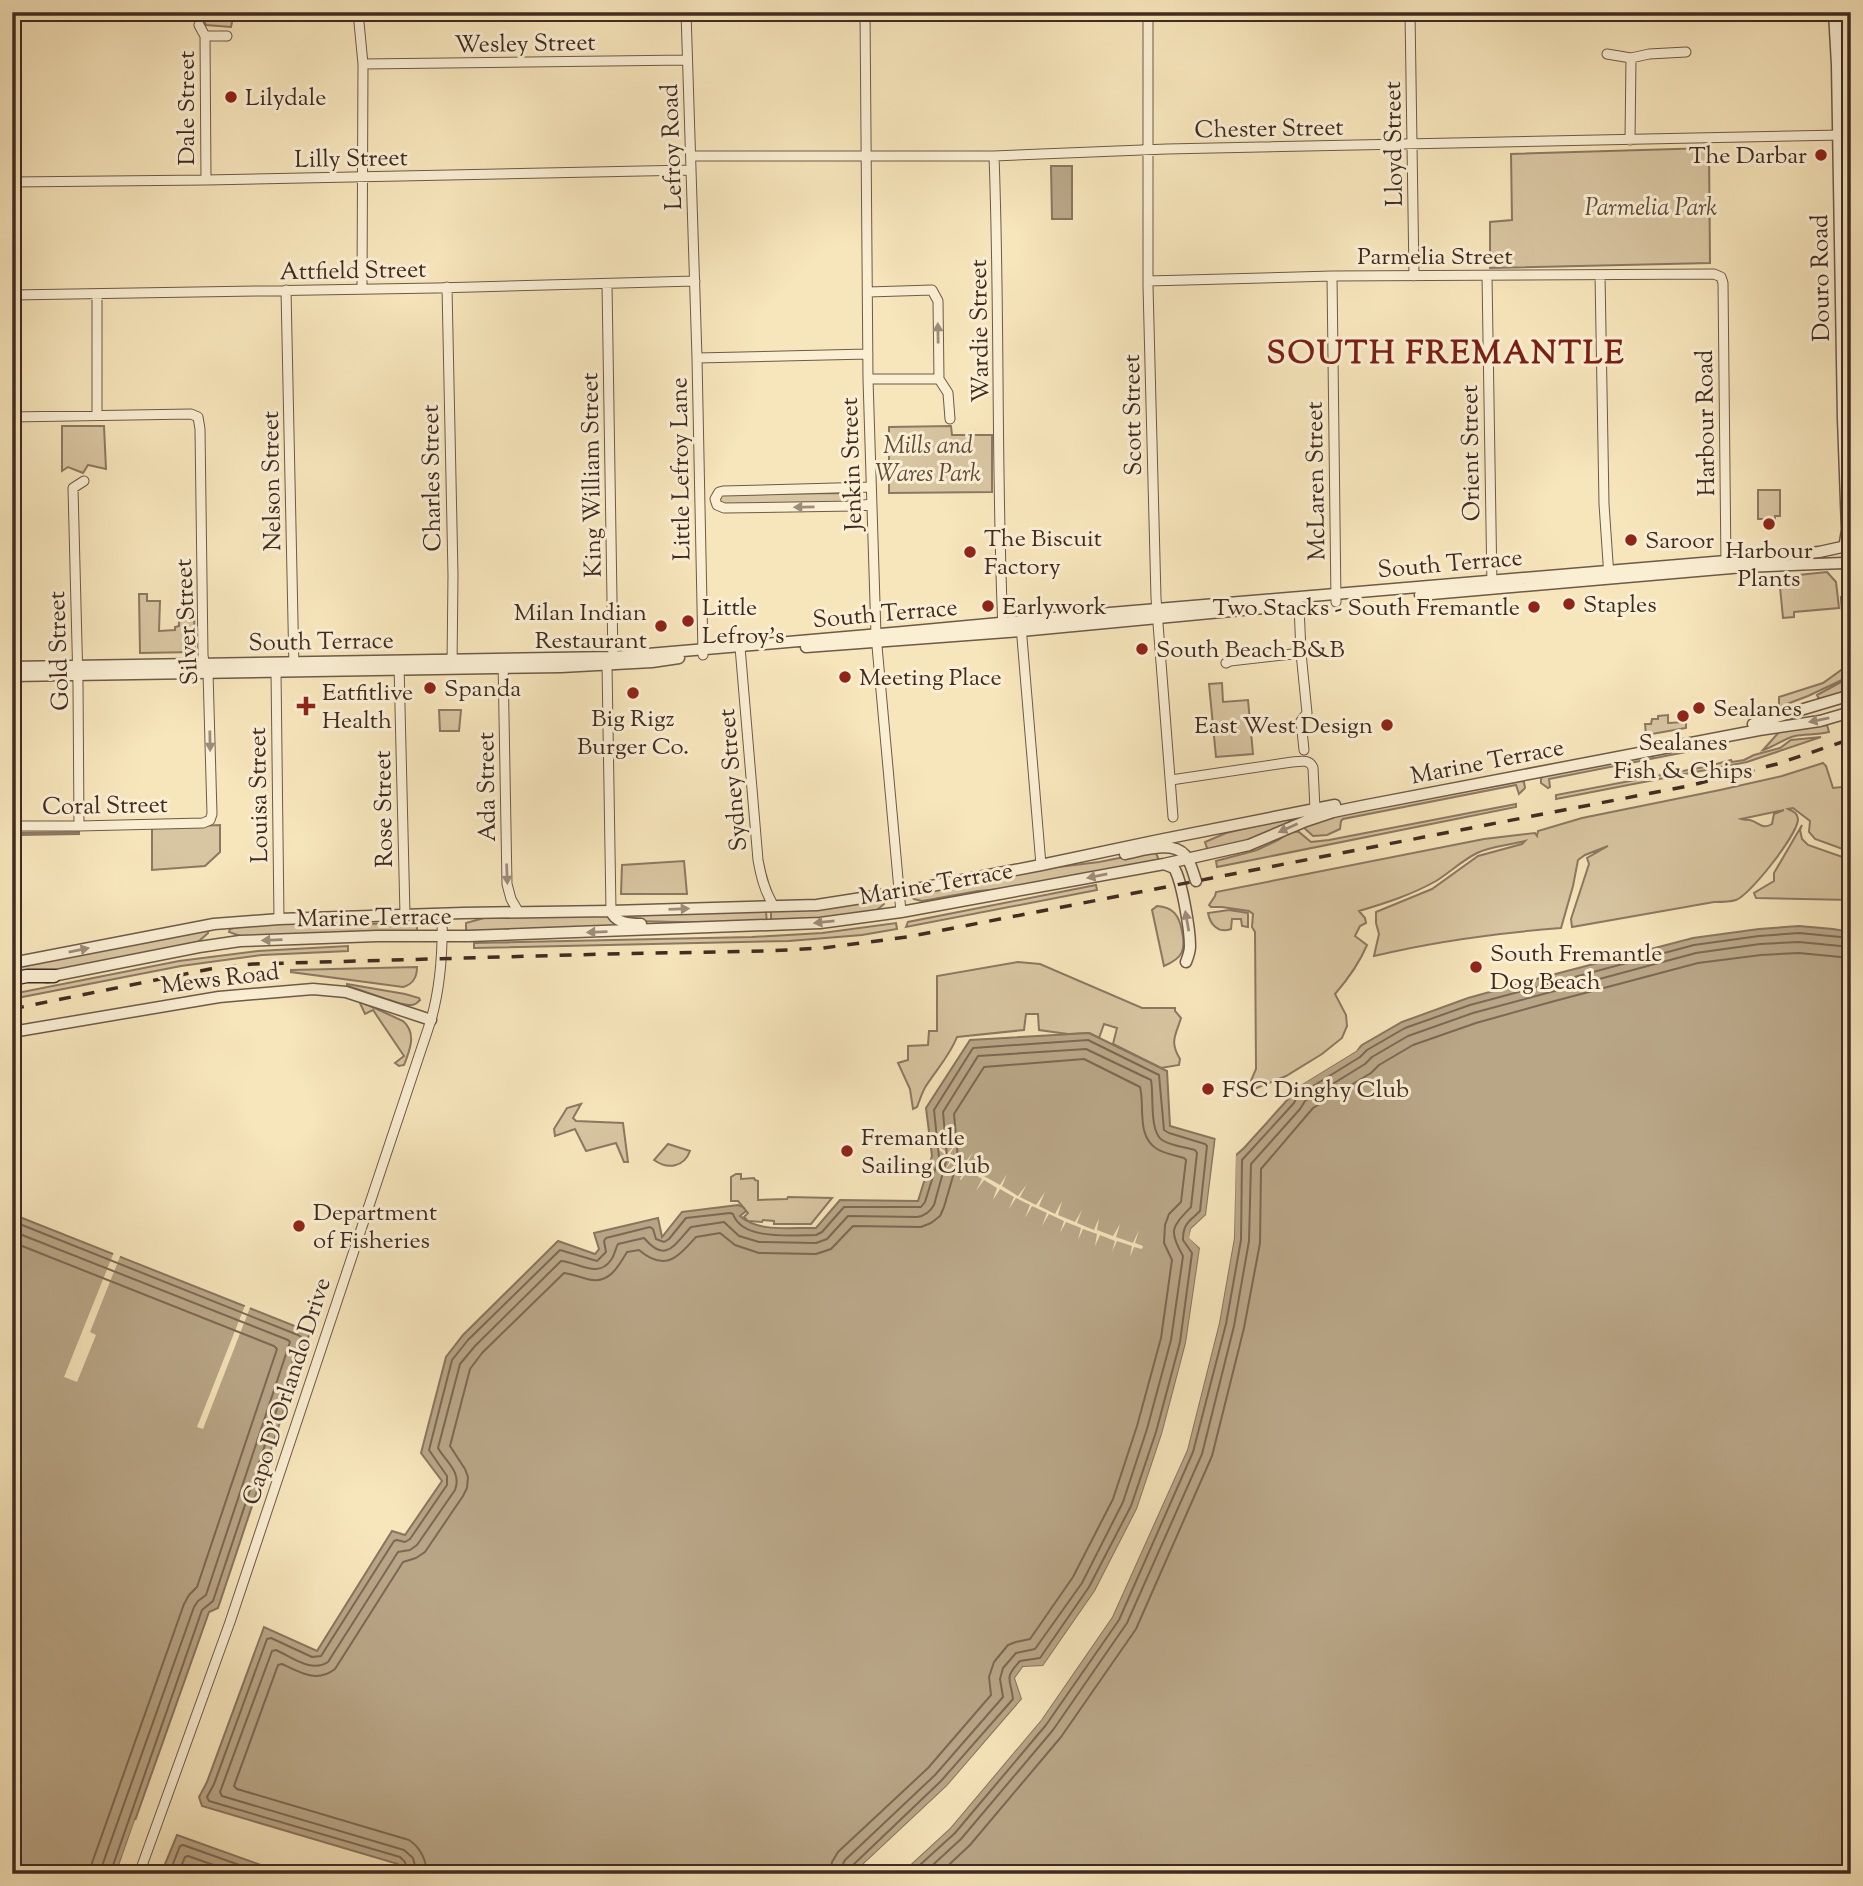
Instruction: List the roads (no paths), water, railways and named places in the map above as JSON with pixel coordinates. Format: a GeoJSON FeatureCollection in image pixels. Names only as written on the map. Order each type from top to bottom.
{"type":"FeatureCollection","features":[{"type":"Feature","properties":{"kind":"main road"},"geometry":{"type":"LineString","coordinates":[[12,979],[54,976]]}},
{"type":"Feature","properties":{"kind":"street"},"geometry":{"type":"LineString","coordinates":[[358,12],[363,64],[362,289]]}},
{"type":"Feature","properties":{"kind":"street","name":"Lefroy Road"},"geometry":{"type":"LineString","coordinates":[[686,12],[695,281]]}},
{"type":"Feature","properties":{"kind":"street","name":"Jenkin Street"},"geometry":{"type":"LineString","coordinates":[[865,12],[868,379],[877,639],[901,912]]}},
{"type":"Feature","properties":{"kind":"street","name":"Scott Street"},"geometry":{"type":"LineString","coordinates":[[1148,12],[1148,281],[1157,614],[1173,817]]}},
{"type":"Feature","properties":{"kind":"street","name":"Lloyd Street"},"geometry":{"type":"LineString","coordinates":[[1410,12],[1414,276]]}},
{"type":"Feature","properties":{"kind":"street","name":"Douro Road"},"geometry":{"type":"LineString","coordinates":[[1834,12],[1845,65]]}},
{"type":"Feature","properties":{"kind":"street","name":"Douro Road"},"geometry":{"type":"LineString","coordinates":[[1843,12],[1847,530],[1846,543],[1840,556],[1848,570]]}},
{"type":"Feature","properties":{"kind":"street","name":"Dale Street"},"geometry":{"type":"LineString","coordinates":[[200,24],[205,36],[206,180]]}},
{"type":"Feature","properties":{"kind":"street","name":"Dale Street"},"geometry":{"type":"LineString","coordinates":[[205,36],[227,36]]}},
{"type":"Feature","properties":{"kind":"street"},"geometry":{"type":"LineString","coordinates":[[1607,54],[1631,58],[1686,52]]}},
{"type":"Feature","properties":{"kind":"street"},"geometry":{"type":"LineString","coordinates":[[1630,140],[1631,58]]}},
{"type":"Feature","properties":{"kind":"street","name":"Wesley Street"},"geometry":{"type":"LineString","coordinates":[[363,64],[687,60]]}},
{"type":"Feature","properties":{"kind":"street","name":"Chester Street"},"geometry":{"type":"LineString","coordinates":[[691,156],[994,156],[1149,149],[1843,136]]}},
{"type":"Feature","properties":{"kind":"street","name":"Wardie Street"},"geometry":{"type":"LineString","coordinates":[[994,156],[1003,627]]}},
{"type":"Feature","properties":{"kind":"street","name":"Lilly Street"},"geometry":{"type":"LineString","coordinates":[[12,182],[691,170]]}},
{"type":"Feature","properties":{"kind":"street","name":"Parmelia Street"},"geometry":{"type":"LineString","coordinates":[[1148,281],[1332,276],[1714,274],[1721,277]]}},
{"type":"Feature","properties":{"kind":"street"},"geometry":{"type":"LineString","coordinates":[[1600,275],[1604,504],[1609,575]]}},
{"type":"Feature","properties":{"kind":"street","name":"McLaren Street"},"geometry":{"type":"LineString","coordinates":[[1332,276],[1336,598]]}},
{"type":"Feature","properties":{"kind":"street","name":"Orient Street"},"geometry":{"type":"LineString","coordinates":[[1487,276],[1492,584]]}},
{"type":"Feature","properties":{"kind":"street","name":"Harbour Road"},"geometry":{"type":"LineString","coordinates":[[1721,277],[1726,565]]}},
{"type":"Feature","properties":{"kind":"street","name":"Attfield Street"},"geometry":{"type":"LineString","coordinates":[[12,295],[695,281]]}},
{"type":"Feature","properties":{"kind":"street","name":"Little Lefroy Lane"},"geometry":{"type":"LineString","coordinates":[[695,281],[703,652]]}},
{"type":"Feature","properties":{"kind":"street","name":"King William Street"},"geometry":{"type":"LineString","coordinates":[[607,284],[611,911]]}},
{"type":"Feature","properties":{"kind":"street","name":"Charles Street"},"geometry":{"type":"LineString","coordinates":[[447,287],[453,575],[452,664]]}},
{"type":"Feature","properties":{"kind":"street"},"geometry":{"type":"LineString","coordinates":[[868,292],[932,289],[938,301],[940,379],[948,393],[950,419]]}},
{"type":"Feature","properties":{"kind":"street","name":"Nelson Street"},"geometry":{"type":"LineString","coordinates":[[286,290],[293,666]]}},
{"type":"Feature","properties":{"kind":"street"},"geometry":{"type":"LineString","coordinates":[[12,417],[97,415],[97,294]]}},
{"type":"Feature","properties":{"kind":"street","name":"Douro Road"},"geometry":{"type":"LineString","coordinates":[[1847,314],[1851,332]]}},
{"type":"Feature","properties":{"kind":"street"},"geometry":{"type":"LineString","coordinates":[[698,358],[868,354]]}},
{"type":"Feature","properties":{"kind":"street"},"geometry":{"type":"LineString","coordinates":[[868,379],[940,379]]}},
{"type":"Feature","properties":{"kind":"street","name":"Silver Street"},"geometry":{"type":"LineString","coordinates":[[97,415],[191,414],[198,417],[212,816],[207,822],[199,823]]}},
{"type":"Feature","properties":{"kind":"street","name":"Gold Street"},"geometry":{"type":"LineString","coordinates":[[79,826],[73,488],[84,481]]}},
{"type":"Feature","properties":{"kind":"street"},"geometry":{"type":"LineString","coordinates":[[871,487],[723,491],[719,492],[715,499],[717,505],[724,508],[872,504]]}},
{"type":"Feature","properties":{"kind":"street","name":"South Terrace"},"geometry":{"type":"LineString","coordinates":[[12,677],[77,671],[652,662],[703,652],[1726,565],[1819,552],[1846,543]]}},
{"type":"Feature","properties":{"kind":"street","name":"South Terrace"},"geometry":{"type":"LineString","coordinates":[[1726,565],[1848,570]]}},
{"type":"Feature","properties":{"kind":"street","name":"South Terrace"},"geometry":{"type":"LineString","coordinates":[[1157,614],[1298,605],[1336,598]]}},
{"type":"Feature","properties":{"kind":"street"},"geometry":{"type":"LineString","coordinates":[[1298,605],[1307,713],[1301,721],[1304,750]]}},
{"type":"Feature","properties":{"kind":"street"},"geometry":{"type":"LineString","coordinates":[[1021,626],[1041,865]]}},
{"type":"Feature","properties":{"kind":"street","name":"Sydney Street"},"geometry":{"type":"LineString","coordinates":[[741,649],[758,860],[761,878],[772,902],[768,906]]}},
{"type":"Feature","properties":{"kind":"street"},"geometry":{"type":"LineString","coordinates":[[1226,663],[1301,653]]}},
{"type":"Feature","properties":{"kind":"street","name":"Ada Street"},"geometry":{"type":"LineString","coordinates":[[503,663],[507,884],[518,911]]}},
{"type":"Feature","properties":{"kind":"street","name":"Rose Street"},"geometry":{"type":"LineString","coordinates":[[399,665],[405,915]]}},
{"type":"Feature","properties":{"kind":"street","name":"South Terrace"},"geometry":{"type":"LineString","coordinates":[[206,668],[276,671],[293,666]]}},
{"type":"Feature","properties":{"kind":"street","name":"South Terrace"},"geometry":{"type":"LineString","coordinates":[[12,667],[77,671]]}},
{"type":"Feature","properties":{"kind":"street","name":"Louisa Street"},"geometry":{"type":"LineString","coordinates":[[276,671],[279,919]]}},
{"type":"Feature","properties":{"kind":"street","name":"Marine Terrace"},"geometry":{"type":"LineString","coordinates":[[12,963],[214,924],[279,919],[817,905],[1041,865],[1315,809],[1533,773],[1772,720],[1851,695]]}},
{"type":"Feature","properties":{"kind":"street","name":"Marine Terrace"},"geometry":{"type":"LineString","coordinates":[[12,985],[240,941],[695,929],[820,923],[901,912],[1164,864],[1182,857],[1249,845],[1334,812],[1851,712]]}},
{"type":"Feature","properties":{"kind":"street"},"geometry":{"type":"LineString","coordinates":[[1171,780],[1308,761],[1313,768],[1315,809]]}},
{"type":"Feature","properties":{"kind":"street","name":"Coral Street"},"geometry":{"type":"LineString","coordinates":[[12,826],[199,823]]}},
{"type":"Feature","properties":{"kind":"street"},"geometry":{"type":"LineString","coordinates":[[1184,884],[1182,857],[1197,837],[1219,828]]}},
{"type":"Feature","properties":{"kind":"street"},"geometry":{"type":"LineString","coordinates":[[1101,852],[1113,856],[1165,848],[1182,857],[1196,881],[1198,868],[1204,861],[1241,852],[1249,845]]}},
{"type":"Feature","properties":{"kind":"street"},"geometry":{"type":"LineString","coordinates":[[1164,864],[1176,870],[1179,879],[1190,937],[1190,952],[1186,962]]}},
{"type":"Feature","properties":{"kind":"street"},"geometry":{"type":"LineString","coordinates":[[611,911],[614,917],[628,924],[679,924],[695,929]]}},
{"type":"Feature","properties":{"kind":"street","name":"Capo D'Orlando Drive"},"geometry":{"type":"LineString","coordinates":[[139,1874],[230,1622],[437,999],[442,959],[442,914]]}},
{"type":"Feature","properties":{"kind":"street","name":"Mews Road"},"geometry":{"type":"LineString","coordinates":[[12,1031],[219,996],[313,989],[346,992],[430,1020]]}},
{"type":"Feature","properties":{"kind":"water"},"geometry":{"type":"Polygon","coordinates":[[[1051,166],[1072,166],[1072,219],[1052,219],[1051,166]]]}},
{"type":"Feature","properties":{"kind":"water"},"geometry":{"type":"Polygon","coordinates":[[[1799,926],[1851,932],[1851,1874],[900,1874],[950,1828],[1041,1720],[1112,1617],[1187,1450],[1219,1323],[1234,1238],[1235,1156],[1289,1098],[1289,1092],[1402,1022],[1468,998],[1693,938],[1799,926]]]}},
{"type":"Feature","properties":{"kind":"water"},"geometry":{"type":"Polygon","coordinates":[[[1089,1033],[1167,1071],[1170,1126],[1215,1139],[1206,1215],[1191,1229],[1190,1238],[1200,1248],[1186,1343],[1162,1434],[1137,1509],[1095,1591],[1043,1666],[1023,1667],[1015,1678],[1022,1699],[947,1786],[853,1874],[402,1874],[398,1864],[202,1806],[199,1797],[207,1782],[264,1627],[317,1651],[392,1531],[405,1535],[442,1481],[421,1453],[446,1357],[463,1335],[558,1241],[595,1254],[599,1249],[594,1233],[658,1218],[662,1237],[682,1212],[738,1205],[746,1211],[740,1216],[757,1225],[816,1228],[840,1200],[918,1201],[932,1156],[926,1108],[970,1040],[1089,1033]]]}},
{"type":"Feature","properties":{"kind":"water"},"geometry":{"type":"Polygon","coordinates":[[[12,1214],[310,1332],[218,1608],[209,1612],[116,1874],[12,1874],[12,1214]]]}},
{"type":"Feature","properties":{"kind":"water"},"geometry":{"type":"Polygon","coordinates":[[[177,1835],[286,1874],[161,1874],[177,1835]]]}},
{"type":"Feature","properties":{"kind":"railway"},"geometry":{"type":"LineString","coordinates":[[12,1009],[210,969],[253,964],[767,951],[823,948],[907,937],[1688,786],[1777,764],[1851,739]]}},
{"type":"Feature","properties":{"kind":"place","name":"Lilydale"},"geometry":{"type":"Point","coordinates":[231,97]}},
{"type":"Feature","properties":{"kind":"place","name":"The Darbar"},"geometry":{"type":"Point","coordinates":[1821,155]}},
{"type":"Feature","properties":{"kind":"place","name":"Harbour Plants"},"geometry":{"type":"Point","coordinates":[1769,524]}},
{"type":"Feature","properties":{"kind":"place","name":"Saroor"},"geometry":{"type":"Point","coordinates":[1631,540]}},
{"type":"Feature","properties":{"kind":"place","name":"The Biscuit Factory"},"geometry":{"type":"Point","coordinates":[970,552]}},
{"type":"Feature","properties":{"kind":"place","name":"Staples"},"geometry":{"type":"Point","coordinates":[1569,604]}},
{"type":"Feature","properties":{"kind":"place","name":"Earlywork"},"geometry":{"type":"Point","coordinates":[988,606]}},
{"type":"Feature","properties":{"kind":"place","name":"Two Stacks - South Fremantle"},"geometry":{"type":"Point","coordinates":[1534,607]}},
{"type":"Feature","properties":{"kind":"place","name":"Little Lefroy's"},"geometry":{"type":"Point","coordinates":[688,621]}},
{"type":"Feature","properties":{"kind":"place","name":"Milan Indian Restaurant"},"geometry":{"type":"Point","coordinates":[661,626]}},
{"type":"Feature","properties":{"kind":"place","name":"South Beach B&B"},"geometry":{"type":"Point","coordinates":[1142,649]}},
{"type":"Feature","properties":{"kind":"place","name":"Meeting Place"},"geometry":{"type":"Point","coordinates":[845,677]}},
{"type":"Feature","properties":{"kind":"place","name":"Spanda"},"geometry":{"type":"Point","coordinates":[430,688]}},
{"type":"Feature","properties":{"kind":"place","name":"Big Rigz Burger Co."},"geometry":{"type":"Point","coordinates":[633,693]}},
{"type":"Feature","properties":{"kind":"place","name":"Eatfitlive Health"},"geometry":{"type":"Point","coordinates":[306,706]}},
{"type":"Feature","properties":{"kind":"place","name":"Sealanes"},"geometry":{"type":"Point","coordinates":[1699,708]}},
{"type":"Feature","properties":{"kind":"place","name":"Sealanes Fish & Chips"},"geometry":{"type":"Point","coordinates":[1683,716]}},
{"type":"Feature","properties":{"kind":"place","name":"East West Design"},"geometry":{"type":"Point","coordinates":[1387,725]}},
{"type":"Feature","properties":{"kind":"place","name":"South Fremantle Dog Beach"},"geometry":{"type":"Point","coordinates":[1476,967]}},
{"type":"Feature","properties":{"kind":"place","name":"FSC Dinghy Club"},"geometry":{"type":"Point","coordinates":[1208,1089]}},
{"type":"Feature","properties":{"kind":"place","name":"Fremantle Sailing Club"},"geometry":{"type":"Point","coordinates":[847,1151]}},
{"type":"Feature","properties":{"kind":"place","name":"Department of Fisheries"},"geometry":{"type":"Point","coordinates":[299,1226]}},
{"type":"Feature","properties":{"kind":"district","name":"SOUTH FREMANTLE"},"geometry":{"type":"Point","coordinates":[1446,352]}},
{"type":"Feature","properties":{"kind":"park label","name":"Parmelia Park"},"geometry":{"type":"Point","coordinates":[1651,207]}},
{"type":"Feature","properties":{"kind":"park label","name":"Mills and Wares Park"},"geometry":{"type":"Point","coordinates":[928,459]}}]}
